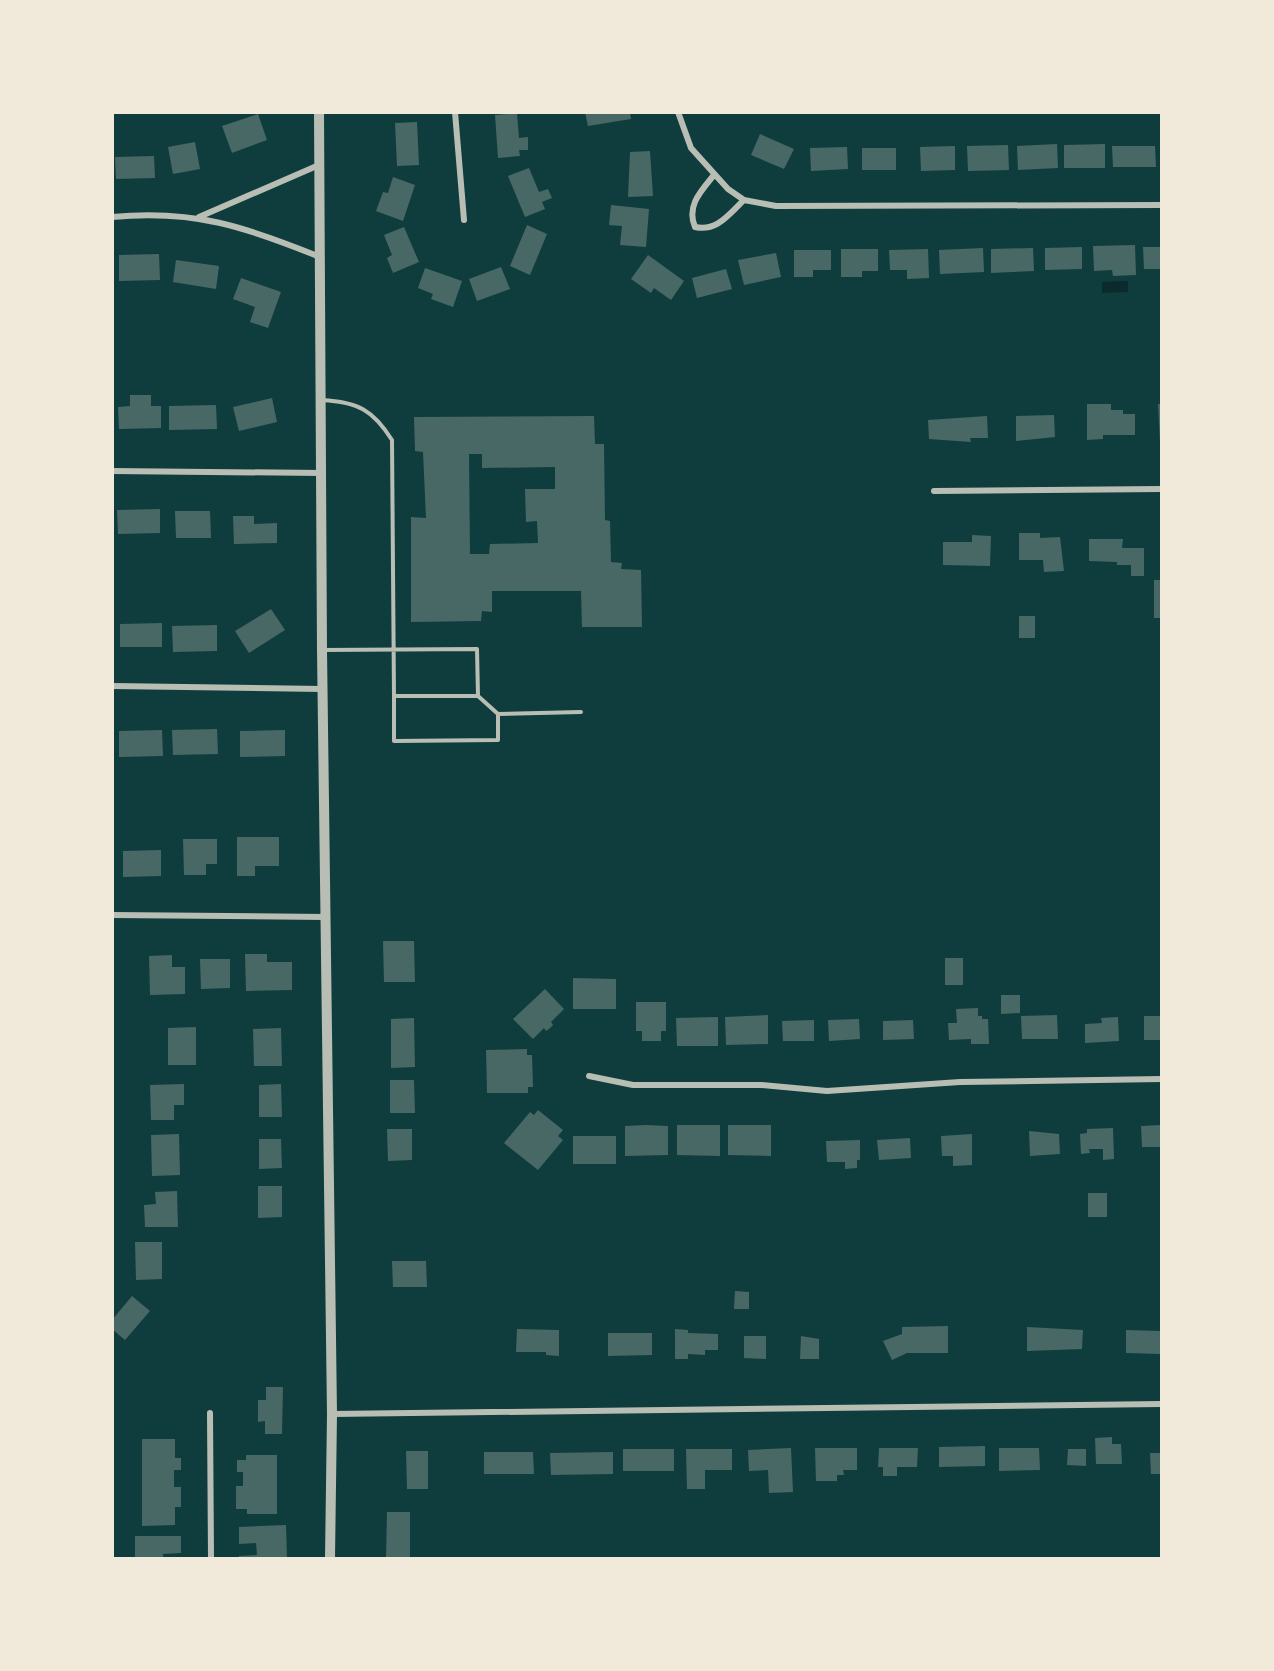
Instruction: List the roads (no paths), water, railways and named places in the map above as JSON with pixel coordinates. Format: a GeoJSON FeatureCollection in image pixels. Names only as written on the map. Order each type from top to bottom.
{"type":"FeatureCollection","features":[{"type":"Feature","properties":{"kind":"street"},"geometry":{"type":"LineString","coordinates":[[319,112],[322,689],[332,1414],[330,1558]]}},
{"type":"Feature","properties":{"kind":"street"},"geometry":{"type":"LineString","coordinates":[[455,112],[464,220]]}},
{"type":"Feature","properties":{"kind":"street"},"geometry":{"type":"LineString","coordinates":[[678,112],[691,148],[714,175],[744,200],[776,206],[1161,205]]}},
{"type":"Feature","properties":{"kind":"street"},"geometry":{"type":"LineString","coordinates":[[198,217],[319,165]]}},
{"type":"Feature","properties":{"kind":"street"},"geometry":{"type":"LineString","coordinates":[[714,175],[697,195],[692,208],[695,227],[706,230],[718,225],[744,200]]}},
{"type":"Feature","properties":{"kind":"street"},"geometry":{"type":"LineString","coordinates":[[112,217],[176,214],[198,217],[241,227],[320,257]]}},
{"type":"Feature","properties":{"kind":"street"},"geometry":{"type":"LineString","coordinates":[[112,471],[321,473]]}},
{"type":"Feature","properties":{"kind":"street"},"geometry":{"type":"LineString","coordinates":[[934,491],[1161,489]]}},
{"type":"Feature","properties":{"kind":"street"},"geometry":{"type":"LineString","coordinates":[[112,686],[322,689]]}},
{"type":"Feature","properties":{"kind":"street"},"geometry":{"type":"LineString","coordinates":[[112,915],[326,917]]}},
{"type":"Feature","properties":{"kind":"street"},"geometry":{"type":"LineString","coordinates":[[589,1076],[633,1085],[761,1086],[827,1091],[960,1082],[1161,1079]]}},
{"type":"Feature","properties":{"kind":"street"},"geometry":{"type":"LineString","coordinates":[[332,1414],[1161,1404]]}},
{"type":"Feature","properties":{"kind":"street"},"geometry":{"type":"LineString","coordinates":[[210,1413],[211,1558]]}},
{"type":"Feature","properties":{"kind":"lane"},"geometry":{"type":"LineString","coordinates":[[321,400],[361,406],[380,421],[392,440],[394,741],[498,740],[498,714]]}},
{"type":"Feature","properties":{"kind":"lane"},"geometry":{"type":"LineString","coordinates":[[322,650],[477,649],[477,696]]}},
{"type":"Feature","properties":{"kind":"lane"},"geometry":{"type":"LineString","coordinates":[[393,696],[477,696],[498,714],[581,712]]}},
{"type":"Feature","properties":{"kind":"water"},"geometry":{"type":"Polygon","coordinates":[[[1128,281],[1128,292],[1102,293],[1102,282],[1128,281]]]}}]}
